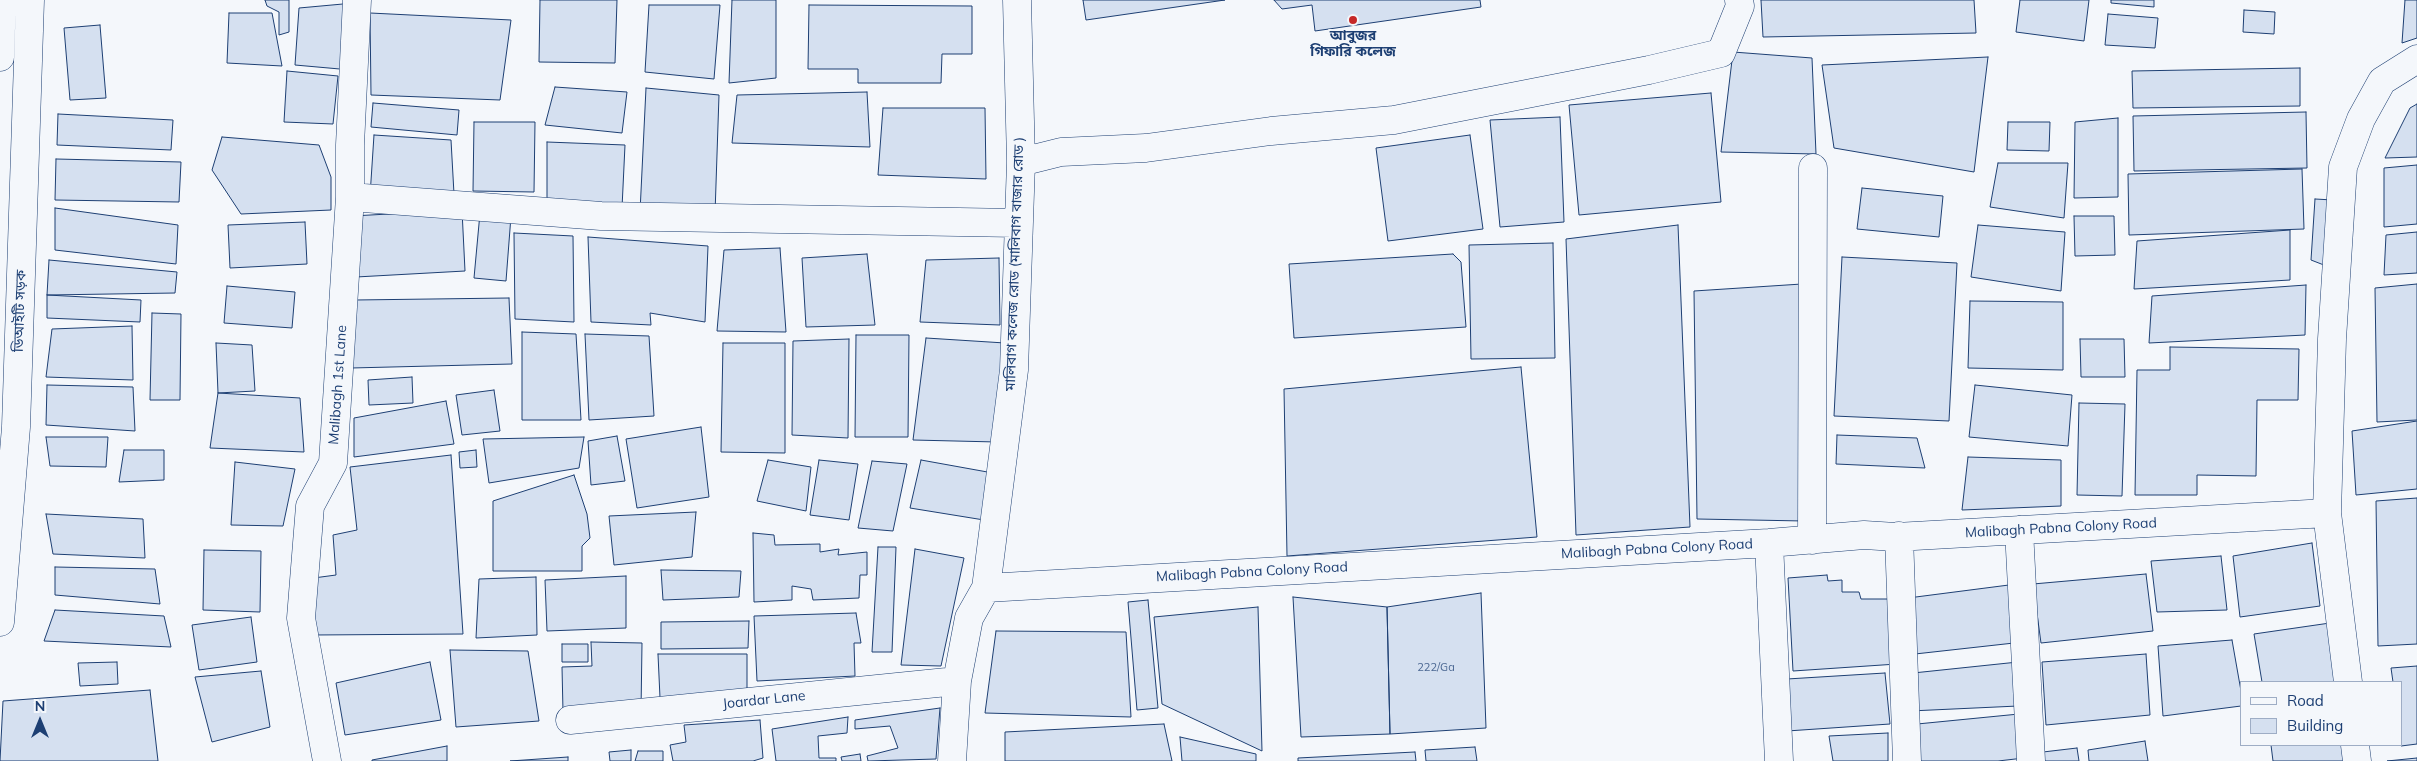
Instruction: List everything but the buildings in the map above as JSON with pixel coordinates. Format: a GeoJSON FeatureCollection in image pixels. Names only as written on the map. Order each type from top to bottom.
{"type":"FeatureCollection","features":[{"type":"Feature","properties":{"kind":"street"},"geometry":{"type":"LineString","coordinates":[[0,57],[2,0]]}},
{"type":"Feature","properties":{"kind":"street","name":"ডিআইটি সড়ক"},"geometry":{"type":"LineString","coordinates":[[0,622],[16,427],[30,0]]}},
{"type":"Feature","properties":{"kind":"street","name":"Malibagh 1st Lane"},"geometry":{"type":"LineString","coordinates":[[327,761],[301,618],[310,506],[333,463],[350,197],[350,144],[357,0]]}},
{"type":"Feature","properties":{"kind":"street","name":"মালিবাগ কলেজ রোড (মালিবাগ বাজার রোড )"},"geometry":{"type":"LineString","coordinates":[[952,761],[957,681],[968,618],[986,588],[1014,370],[1021,162],[1016,0]]}},
{"type":"Feature","properties":{"kind":"street"},"geometry":{"type":"LineString","coordinates":[[1021,162],[1061,152],[1146,148],[1271,131],[1394,120],[1658,68],[1721,53],[1740,6],[1739,0]]}},
{"type":"Feature","properties":{"kind":"street"},"geometry":{"type":"LineString","coordinates":[[2348,681],[2327,513],[2332,339],[2343,167],[2361,119],[2382,81],[2417,59]]}},
{"type":"Feature","properties":{"kind":"street"},"geometry":{"type":"LineString","coordinates":[[1812,540],[1813,168]]}},
{"type":"Feature","properties":{"kind":"street"},"geometry":{"type":"LineString","coordinates":[[350,197],[601,216],[1018,224]]}},
{"type":"Feature","properties":{"kind":"street","name":"Malibagh Pabna Colony Road"},"geometry":{"type":"LineString","coordinates":[[986,588],[1812,540],[1864,535],[1899,536],[2327,513]]}},
{"type":"Feature","properties":{"kind":"street"},"geometry":{"type":"LineString","coordinates":[[2019,530],[2031,761]]}},
{"type":"Feature","properties":{"kind":"street"},"geometry":{"type":"LineString","coordinates":[[1899,536],[1907,761]]}},
{"type":"Feature","properties":{"kind":"street"},"geometry":{"type":"LineString","coordinates":[[1769,542],[1779,761]]}},
{"type":"Feature","properties":{"kind":"street","name":"Joardar Lane"},"geometry":{"type":"LineString","coordinates":[[570,720],[957,681]]}},
{"type":"Feature","properties":{"kind":"street"},"geometry":{"type":"LineString","coordinates":[[2356,746],[2358,761]]}},
{"type":"Feature","properties":{"kind":"place","name":"আবুজর গিফারি কলেজ"},"geometry":{"type":"Point","coordinates":[1353,20]}}]}
